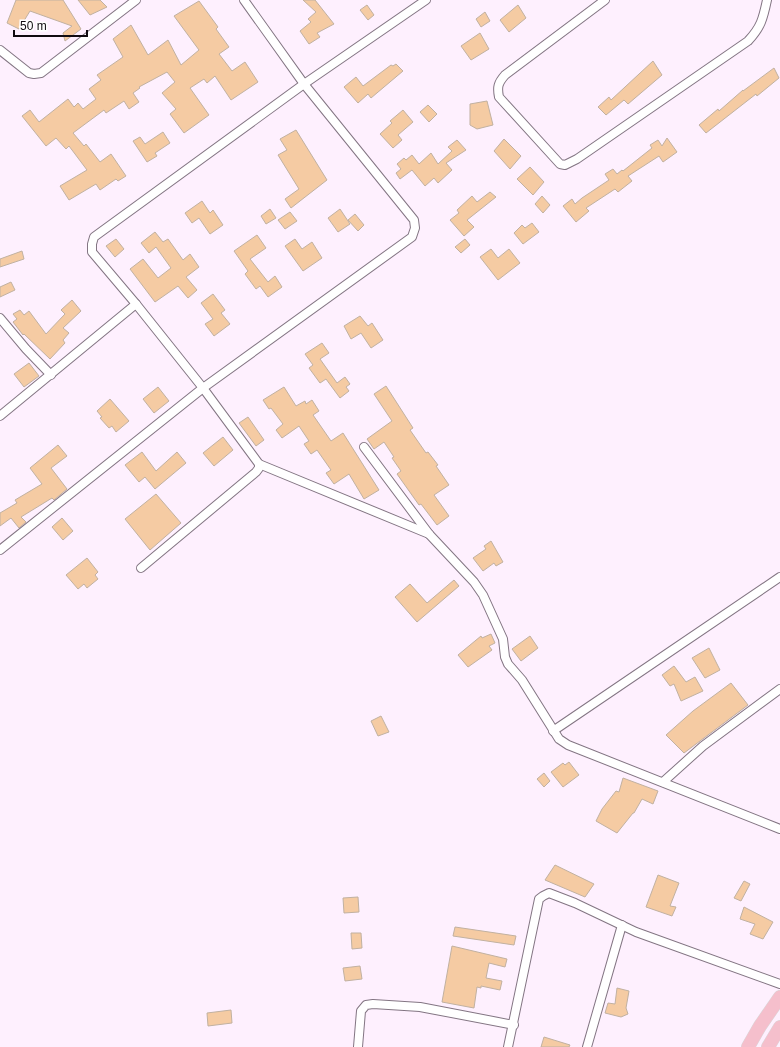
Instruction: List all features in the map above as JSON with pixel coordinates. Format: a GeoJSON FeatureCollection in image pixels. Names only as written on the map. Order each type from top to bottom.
{"type":"FeatureCollection","features":[{"type":"Feature","properties":{"kind":"main road"},"geometry":{"type":"LineString","coordinates":[[748,1047],[760,1026],[780,997]]}},
{"type":"Feature","properties":{"kind":"main road"},"geometry":{"type":"LineString","coordinates":[[768,1047],[780,1027]]}},
{"type":"Feature","properties":{"kind":"street"},"geometry":{"type":"LineString","coordinates":[[0,50],[29,73],[41,73],[136,0]]}},
{"type":"Feature","properties":{"kind":"street"},"geometry":{"type":"LineString","coordinates":[[0,550],[203,388],[412,237],[415,228],[414,220],[304,84],[244,0]]}},
{"type":"Feature","properties":{"kind":"street"},"geometry":{"type":"LineString","coordinates":[[426,0],[304,84],[94,237],[92,252],[136,304],[203,388],[260,464],[429,534]]}},
{"type":"Feature","properties":{"kind":"street"},"geometry":{"type":"LineString","coordinates":[[605,0],[505,75],[499,82],[497,90],[499,97],[560,164],[565,164],[577,159],[748,41],[757,32],[762,21],[767,0]]}},
{"type":"Feature","properties":{"kind":"street"},"geometry":{"type":"LineString","coordinates":[[0,416],[136,304]]}},
{"type":"Feature","properties":{"kind":"street"},"geometry":{"type":"LineString","coordinates":[[0,318],[26,349],[51,375]]}},
{"type":"Feature","properties":{"kind":"street"},"geometry":{"type":"LineString","coordinates":[[364,447],[429,534],[474,582],[483,595],[503,639],[505,657],[508,664],[522,680],[559,739],[568,745],[780,829]]}},
{"type":"Feature","properties":{"kind":"street"},"geometry":{"type":"LineString","coordinates":[[141,568],[256,472],[260,464]]}},
{"type":"Feature","properties":{"kind":"street"},"geometry":{"type":"LineString","coordinates":[[553,731],[780,577]]}},
{"type":"Feature","properties":{"kind":"street"},"geometry":{"type":"LineString","coordinates":[[663,782],[703,746],[780,689]]}},
{"type":"Feature","properties":{"kind":"street"},"geometry":{"type":"LineString","coordinates":[[508,1047],[514,1025],[539,899],[549,893],[575,903],[636,932],[780,984]]}},
{"type":"Feature","properties":{"kind":"street"},"geometry":{"type":"LineString","coordinates":[[587,1047],[622,925]]}},
{"type":"Feature","properties":{"kind":"street"},"geometry":{"type":"LineString","coordinates":[[358,1047],[361,1011],[366,1005],[373,1004],[420,1007],[514,1025]]}},
{"type":"Feature","properties":{"kind":"building"},"geometry":{"type":"Polygon","coordinates":[[[16,0],[63,0],[81,29],[65,41],[63,33],[72,26],[30,11],[19,29],[7,23],[16,0]]]}},
{"type":"Feature","properties":{"kind":"building"},"geometry":{"type":"Polygon","coordinates":[[[78,0],[100,0],[107,7],[90,15],[78,0]]]}},
{"type":"Feature","properties":{"kind":"building"},"geometry":{"type":"Polygon","coordinates":[[[303,0],[315,0],[334,24],[317,33],[320,37],[309,44],[300,31],[311,22],[308,19],[316,12],[303,0]]]}},
{"type":"Feature","properties":{"kind":"building"},"geometry":{"type":"Polygon","coordinates":[[[199,1],[218,27],[216,29],[229,47],[219,54],[232,71],[245,62],[258,82],[231,100],[215,76],[207,83],[204,79],[190,88],[209,115],[184,133],[170,114],[176,109],[162,93],[175,82],[167,72],[139,87],[140,88],[133,93],[139,102],[129,109],[124,101],[106,113],[104,110],[73,133],[84,146],[86,144],[100,162],[111,154],[126,176],[118,181],[116,179],[100,190],[96,184],[69,200],[60,186],[87,170],[69,146],[66,149],[56,138],[46,146],[22,116],[30,110],[39,122],[68,99],[74,107],[78,103],[83,109],[96,99],[89,89],[101,80],[97,75],[123,57],[113,39],[131,25],[148,55],[168,40],[181,65],[199,50],[174,16],[199,1]]]}},
{"type":"Feature","properties":{"kind":"building"},"geometry":{"type":"Polygon","coordinates":[[[367,5],[374,15],[368,20],[360,10],[367,5]]]}},
{"type":"Feature","properties":{"kind":"building"},"geometry":{"type":"Polygon","coordinates":[[[518,5],[526,18],[509,32],[500,20],[518,5]]]}},
{"type":"Feature","properties":{"kind":"building"},"geometry":{"type":"Polygon","coordinates":[[[485,12],[490,21],[481,27],[476,19],[485,12]]]}},
{"type":"Feature","properties":{"kind":"building"},"geometry":{"type":"Polygon","coordinates":[[[480,33],[489,49],[471,60],[461,46],[480,33]]]}},
{"type":"Feature","properties":{"kind":"building"},"geometry":{"type":"Polygon","coordinates":[[[653,61],[662,75],[628,104],[624,100],[606,115],[598,107],[609,97],[611,100],[653,61]]]}},
{"type":"Feature","properties":{"kind":"building"},"geometry":{"type":"Polygon","coordinates":[[[396,64],[403,71],[371,98],[368,94],[358,103],[344,87],[356,77],[363,86],[391,65],[393,66],[396,64]]]}},
{"type":"Feature","properties":{"kind":"building"},"geometry":{"type":"Polygon","coordinates":[[[774,68],[779,78],[757,96],[756,94],[706,133],[699,125],[718,109],[719,111],[743,90],[774,68]]]}},
{"type":"Feature","properties":{"kind":"building"},"geometry":{"type":"Polygon","coordinates":[[[487,101],[493,125],[477,129],[470,125],[470,104],[487,101]]]}},
{"type":"Feature","properties":{"kind":"building"},"geometry":{"type":"Polygon","coordinates":[[[428,105],[437,114],[429,122],[420,112],[428,105]]]}},
{"type":"Feature","properties":{"kind":"building"},"geometry":{"type":"Polygon","coordinates":[[[403,110],[413,122],[398,135],[402,140],[393,148],[380,134],[392,123],[390,121],[403,110]]]}},
{"type":"Feature","properties":{"kind":"building"},"geometry":{"type":"Polygon","coordinates":[[[296,130],[327,180],[291,208],[285,199],[299,189],[278,155],[287,150],[280,139],[296,130]]]}},
{"type":"Feature","properties":{"kind":"building"},"geometry":{"type":"Polygon","coordinates":[[[163,132],[170,143],[155,153],[157,156],[147,162],[133,141],[140,137],[145,144],[163,132]]]}},
{"type":"Feature","properties":{"kind":"building"},"geometry":{"type":"Polygon","coordinates":[[[667,138],[677,152],[663,162],[659,156],[628,176],[632,181],[618,192],[615,189],[586,208],[589,211],[576,222],[563,206],[572,199],[575,204],[609,180],[605,174],[613,169],[617,174],[622,170],[623,171],[652,148],[650,145],[658,140],[662,146],[667,138]]]}},
{"type":"Feature","properties":{"kind":"building"},"geometry":{"type":"Polygon","coordinates":[[[504,139],[521,156],[510,169],[494,151],[504,139]]]}},
{"type":"Feature","properties":{"kind":"building"},"geometry":{"type":"Polygon","coordinates":[[[457,140],[466,150],[446,163],[452,170],[438,183],[434,178],[425,186],[412,170],[400,179],[396,173],[401,169],[397,164],[404,158],[406,160],[412,155],[419,164],[431,153],[438,164],[452,151],[448,147],[457,140]]]}},
{"type":"Feature","properties":{"kind":"building"},"geometry":{"type":"Polygon","coordinates":[[[530,167],[544,182],[533,195],[517,179],[530,167]]]}},
{"type":"Feature","properties":{"kind":"building"},"geometry":{"type":"Polygon","coordinates":[[[490,192],[496,197],[467,220],[474,227],[464,236],[450,220],[459,213],[457,210],[472,196],[477,202],[490,192]]]}},
{"type":"Feature","properties":{"kind":"building"},"geometry":{"type":"Polygon","coordinates":[[[542,196],[550,205],[543,213],[535,204],[542,196]]]}},
{"type":"Feature","properties":{"kind":"building"},"geometry":{"type":"Polygon","coordinates":[[[202,201],[210,213],[213,210],[223,225],[210,234],[199,218],[192,223],[185,213],[202,201]]]}},
{"type":"Feature","properties":{"kind":"building"},"geometry":{"type":"Polygon","coordinates":[[[270,209],[276,218],[266,224],[261,216],[270,209]]]}},
{"type":"Feature","properties":{"kind":"building"},"geometry":{"type":"Polygon","coordinates":[[[340,209],[350,224],[338,232],[328,218],[340,209]]]}},
{"type":"Feature","properties":{"kind":"building"},"geometry":{"type":"Polygon","coordinates":[[[290,212],[297,221],[285,229],[278,220],[290,212]]]}},
{"type":"Feature","properties":{"kind":"building"},"geometry":{"type":"Polygon","coordinates":[[[355,214],[364,225],[358,231],[348,220],[355,214]]]}},
{"type":"Feature","properties":{"kind":"building"},"geometry":{"type":"Polygon","coordinates":[[[532,223],[539,232],[523,244],[514,233],[522,225],[525,228],[532,223]]]}},
{"type":"Feature","properties":{"kind":"building"},"geometry":{"type":"Polygon","coordinates":[[[155,232],[163,242],[168,239],[183,260],[190,254],[199,267],[186,277],[197,290],[188,298],[178,286],[155,302],[130,269],[143,259],[158,278],[171,268],[156,247],[149,253],[141,243],[155,232]]]}},
{"type":"Feature","properties":{"kind":"building"},"geometry":{"type":"Polygon","coordinates":[[[257,235],[266,248],[250,259],[268,282],[275,276],[282,287],[268,297],[260,286],[256,289],[245,274],[248,271],[234,251],[257,235]]]}},
{"type":"Feature","properties":{"kind":"building"},"geometry":{"type":"Polygon","coordinates":[[[116,239],[124,249],[115,257],[106,246],[116,239]]]}},
{"type":"Feature","properties":{"kind":"building"},"geometry":{"type":"Polygon","coordinates":[[[295,239],[302,249],[312,242],[322,258],[303,271],[285,246],[295,239]]]}},
{"type":"Feature","properties":{"kind":"building"},"geometry":{"type":"Polygon","coordinates":[[[465,239],[470,245],[461,253],[455,247],[465,239]]]}},
{"type":"Feature","properties":{"kind":"building"},"geometry":{"type":"Polygon","coordinates":[[[491,249],[498,258],[509,249],[520,263],[498,280],[480,257],[491,249]]]}},
{"type":"Feature","properties":{"kind":"building"},"geometry":{"type":"Polygon","coordinates":[[[22,251],[24,259],[0,267],[0,259],[22,251]]]}},
{"type":"Feature","properties":{"kind":"building"},"geometry":{"type":"Polygon","coordinates":[[[11,282],[15,290],[0,297],[0,287],[11,282]]]}},
{"type":"Feature","properties":{"kind":"building"},"geometry":{"type":"Polygon","coordinates":[[[213,294],[225,310],[221,313],[230,324],[214,336],[205,324],[213,319],[201,303],[213,294]]]}},
{"type":"Feature","properties":{"kind":"building"},"geometry":{"type":"Polygon","coordinates":[[[72,300],[81,311],[63,328],[69,333],[63,340],[65,343],[50,359],[24,334],[23,335],[13,322],[17,319],[13,314],[20,310],[24,315],[29,311],[46,334],[65,314],[61,310],[72,300]]]}},
{"type":"Feature","properties":{"kind":"building"},"geometry":{"type":"Polygon","coordinates":[[[360,316],[368,326],[372,323],[383,340],[371,348],[361,333],[351,339],[344,326],[360,316]]]}},
{"type":"Feature","properties":{"kind":"building"},"geometry":{"type":"Polygon","coordinates":[[[322,343],[329,353],[320,359],[337,383],[345,377],[350,384],[346,387],[349,391],[340,398],[326,379],[320,383],[309,368],[313,365],[305,354],[322,343]]]}},
{"type":"Feature","properties":{"kind":"building"},"geometry":{"type":"Polygon","coordinates":[[[29,363],[39,376],[24,387],[14,374],[29,363]]]}},
{"type":"Feature","properties":{"kind":"building"},"geometry":{"type":"Polygon","coordinates":[[[386,386],[413,428],[410,430],[426,453],[428,452],[438,465],[436,466],[449,485],[434,495],[449,516],[437,525],[421,504],[419,505],[397,474],[401,471],[384,442],[374,449],[367,439],[392,421],[374,394],[386,386]]]}},
{"type":"Feature","properties":{"kind":"building"},"geometry":{"type":"Polygon","coordinates":[[[158,387],[169,401],[154,413],[143,399],[158,387]]]}},
{"type":"Feature","properties":{"kind":"building"},"geometry":{"type":"Polygon","coordinates":[[[284,387],[296,406],[305,401],[306,404],[312,400],[319,411],[313,415],[331,441],[343,433],[379,490],[364,499],[349,474],[334,484],[326,473],[331,470],[317,450],[311,454],[304,444],[309,441],[299,426],[282,438],[276,430],[283,424],[263,400],[284,387]]]}},
{"type":"Feature","properties":{"kind":"building"},"geometry":{"type":"Polygon","coordinates":[[[110,399],[129,421],[116,432],[112,426],[109,428],[100,418],[102,417],[97,411],[110,399]]]}},
{"type":"Feature","properties":{"kind":"building"},"geometry":{"type":"Polygon","coordinates":[[[248,417],[264,440],[256,446],[239,423],[248,417]]]}},
{"type":"Feature","properties":{"kind":"building"},"geometry":{"type":"Polygon","coordinates":[[[223,437],[233,450],[214,466],[203,453],[223,437]]]}},
{"type":"Feature","properties":{"kind":"building"},"geometry":{"type":"Polygon","coordinates":[[[58,445],[67,456],[51,468],[67,489],[54,500],[52,498],[21,517],[26,522],[19,528],[11,518],[0,526],[0,513],[17,503],[15,500],[42,484],[30,468],[58,445]]]}},
{"type":"Feature","properties":{"kind":"building"},"geometry":{"type":"Polygon","coordinates":[[[142,452],[156,471],[177,452],[186,463],[155,489],[145,477],[139,482],[125,465],[142,452]]]}},
{"type":"Feature","properties":{"kind":"building"},"geometry":{"type":"Polygon","coordinates":[[[156,494],[181,523],[150,550],[125,519],[156,494]]]}},
{"type":"Feature","properties":{"kind":"building"},"geometry":{"type":"Polygon","coordinates":[[[62,518],[73,531],[63,540],[52,527],[62,518]]]}},
{"type":"Feature","properties":{"kind":"building"},"geometry":{"type":"Polygon","coordinates":[[[491,541],[503,562],[496,566],[494,563],[483,571],[473,558],[486,549],[484,546],[491,541]]]}},
{"type":"Feature","properties":{"kind":"building"},"geometry":{"type":"Polygon","coordinates":[[[87,558],[98,572],[95,575],[98,579],[87,588],[84,584],[78,589],[66,575],[87,558]]]}},
{"type":"Feature","properties":{"kind":"building"},"geometry":{"type":"Polygon","coordinates":[[[454,580],[459,586],[417,622],[395,597],[410,584],[427,603],[454,580]]]}},
{"type":"Feature","properties":{"kind":"building"},"geometry":{"type":"Polygon","coordinates":[[[491,634],[495,643],[489,646],[492,650],[468,667],[458,655],[481,636],[482,638],[491,634]]]}},
{"type":"Feature","properties":{"kind":"building"},"geometry":{"type":"Polygon","coordinates":[[[530,636],[538,648],[521,661],[512,649],[530,636]]]}},
{"type":"Feature","properties":{"kind":"building"},"geometry":{"type":"Polygon","coordinates":[[[709,648],[720,670],[705,678],[692,658],[709,648]]]}},
{"type":"Feature","properties":{"kind":"building"},"geometry":{"type":"Polygon","coordinates":[[[674,666],[686,682],[695,677],[703,691],[681,701],[674,684],[670,686],[662,675],[674,666]]]}},
{"type":"Feature","properties":{"kind":"building"},"geometry":{"type":"Polygon","coordinates":[[[731,683],[748,705],[684,753],[666,735],[693,711],[731,683]]]}},
{"type":"Feature","properties":{"kind":"building"},"geometry":{"type":"Polygon","coordinates":[[[381,716],[389,732],[378,736],[371,721],[381,716]]]}},
{"type":"Feature","properties":{"kind":"building"},"geometry":{"type":"Polygon","coordinates":[[[569,762],[579,775],[563,787],[551,772],[563,763],[565,765],[569,762]]]}},
{"type":"Feature","properties":{"kind":"building"},"geometry":{"type":"Polygon","coordinates":[[[544,773],[550,781],[544,787],[537,779],[544,773]]]}},
{"type":"Feature","properties":{"kind":"building"},"geometry":{"type":"Polygon","coordinates":[[[623,778],[658,791],[653,804],[642,799],[634,813],[617,833],[596,821],[602,809],[616,791],[619,792],[623,778]]]}},
{"type":"Feature","properties":{"kind":"building"},"geometry":{"type":"Polygon","coordinates":[[[555,865],[594,884],[585,897],[545,880],[555,865]]]}},
{"type":"Feature","properties":{"kind":"building"},"geometry":{"type":"Polygon","coordinates":[[[658,875],[679,883],[670,906],[676,907],[672,916],[646,907],[658,875]]]}},
{"type":"Feature","properties":{"kind":"building"},"geometry":{"type":"Polygon","coordinates":[[[744,881],[750,884],[741,901],[734,898],[744,881]]]}},
{"type":"Feature","properties":{"kind":"building"},"geometry":{"type":"Polygon","coordinates":[[[358,897],[359,912],[344,913],[343,898],[358,897]]]}},
{"type":"Feature","properties":{"kind":"building"},"geometry":{"type":"Polygon","coordinates":[[[744,907],[773,922],[763,939],[750,934],[755,924],[740,919],[744,907]]]}},
{"type":"Feature","properties":{"kind":"building"},"geometry":{"type":"Polygon","coordinates":[[[455,927],[516,936],[514,945],[453,936],[455,927]]]}},
{"type":"Feature","properties":{"kind":"building"},"geometry":{"type":"Polygon","coordinates":[[[351,933],[361,933],[362,948],[352,949],[351,933]]]}},
{"type":"Feature","properties":{"kind":"building"},"geometry":{"type":"Polygon","coordinates":[[[452,946],[507,959],[505,967],[489,963],[486,978],[502,981],[500,990],[481,986],[481,988],[477,987],[474,1008],[442,1002],[452,946]]]}},
{"type":"Feature","properties":{"kind":"building"},"geometry":{"type":"Polygon","coordinates":[[[360,966],[362,979],[345,981],[343,968],[360,966]]]}},
{"type":"Feature","properties":{"kind":"building"},"geometry":{"type":"Polygon","coordinates":[[[617,988],[629,991],[626,1008],[628,1014],[621,1017],[605,1013],[608,1003],[615,1004],[617,988]]]}},
{"type":"Feature","properties":{"kind":"building"},"geometry":{"type":"Polygon","coordinates":[[[231,1010],[232,1023],[208,1026],[207,1013],[231,1010]]]}},
{"type":"Feature","properties":{"kind":"building"},"geometry":{"type":"Polygon","coordinates":[[[544,1037],[570,1045],[569,1047],[541,1047],[544,1037]]]}}]}
